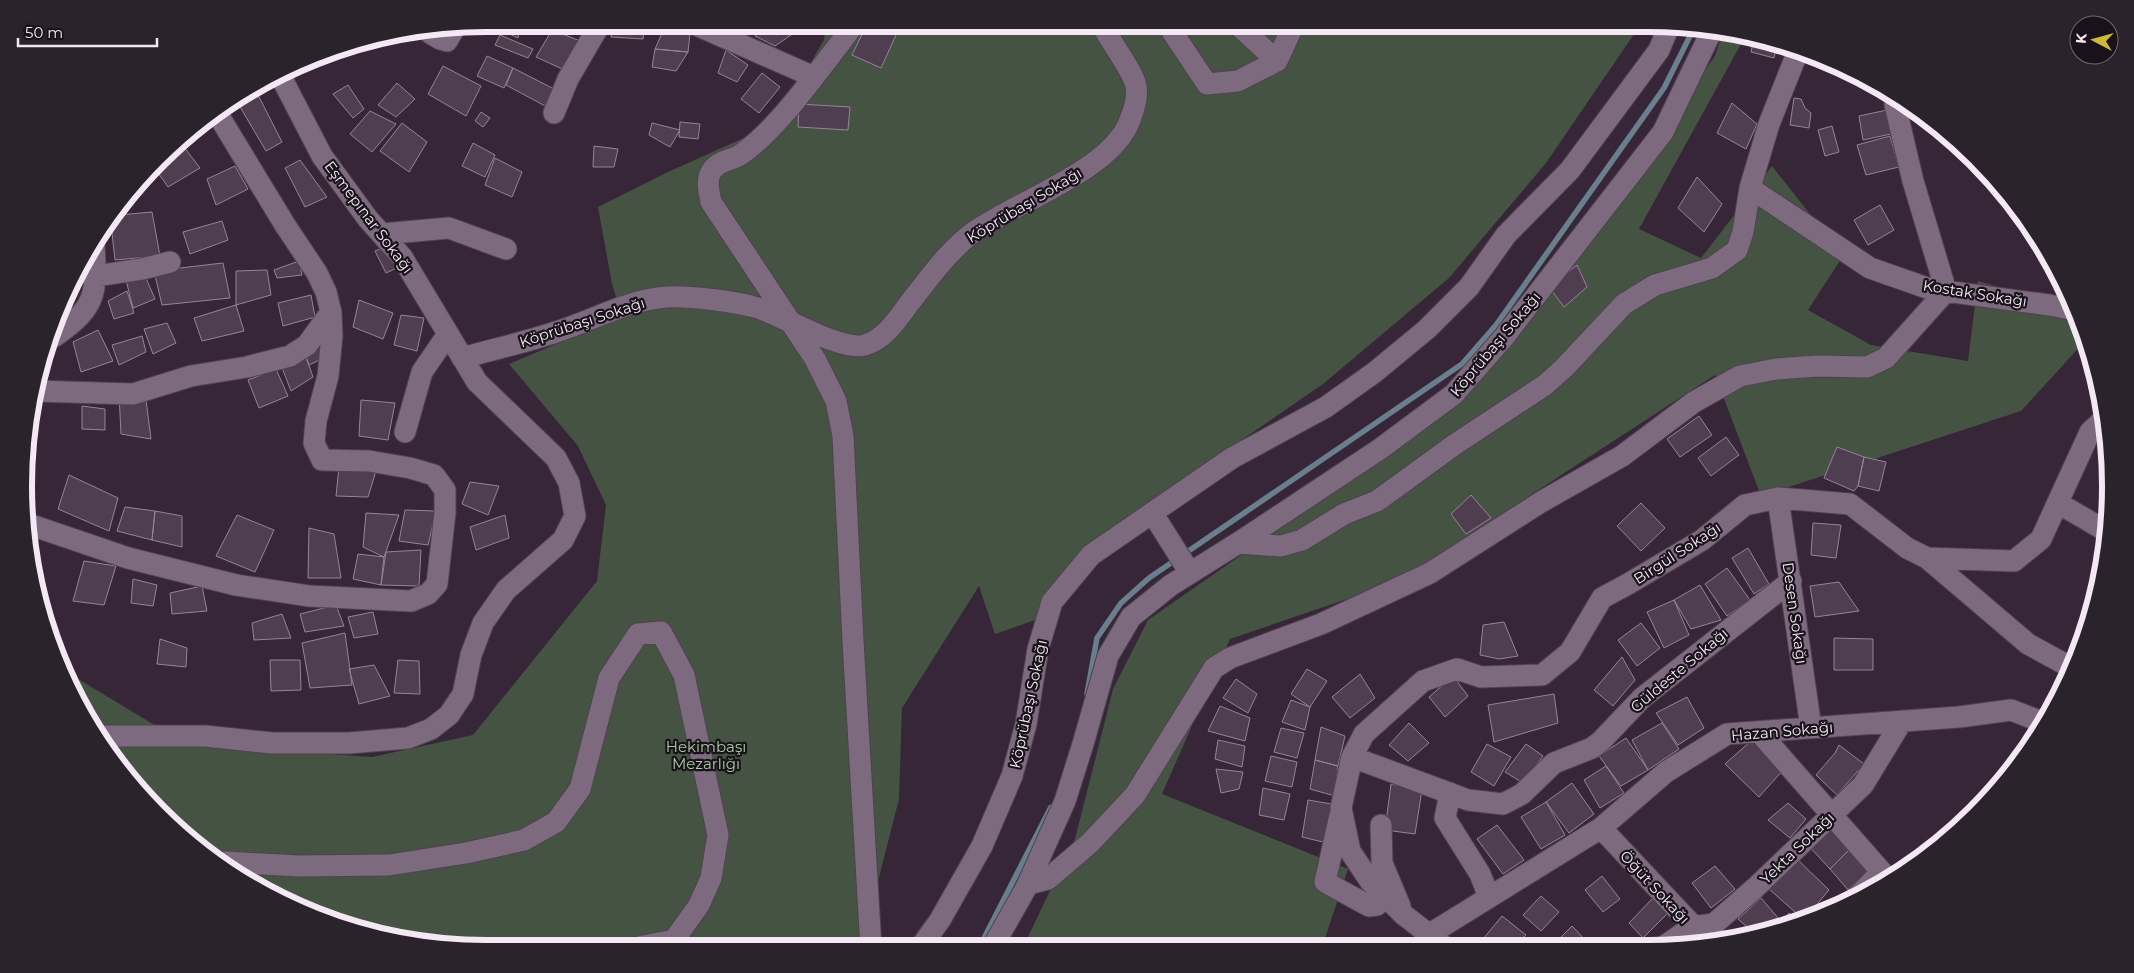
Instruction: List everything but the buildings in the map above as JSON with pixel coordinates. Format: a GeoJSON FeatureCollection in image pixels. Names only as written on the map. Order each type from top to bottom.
{"type":"FeatureCollection","features":[{"type":"Feature","properties":{"kind":"street"},"geometry":{"type":"LineString","coordinates":[[554,114],[568,79],[595,32]]}},
{"type":"Feature","properties":{"kind":"street"},"geometry":{"type":"LineString","coordinates":[[712,32],[814,77]]}},
{"type":"Feature","properties":{"kind":"street"},"geometry":{"type":"LineString","coordinates":[[847,32],[814,77],[768,130],[739,156],[724,160],[709,176],[708,188],[711,202],[816,359],[836,401],[843,436],[871,940]]}},
{"type":"Feature","properties":{"kind":"street","name":"Köprübaşı Sokağı"},"geometry":{"type":"LineString","coordinates":[[462,358],[557,332],[625,306],[665,297],[706,299],[756,308],[848,346],[865,345],[880,336],[896,322],[949,254],[971,234],[1005,213],[1056,187],[1118,142],[1129,123],[1136,105],[1136,85],[1106,32]]}},
{"type":"Feature","properties":{"kind":"street"},"geometry":{"type":"LineString","coordinates":[[1172,32],[1207,84],[1238,81],[1277,61],[1290,32]]}},
{"type":"Feature","properties":{"kind":"street"},"geometry":{"type":"LineString","coordinates":[[1246,32],[1277,61]]}},
{"type":"Feature","properties":{"kind":"street","name":"Köprübaşı Sokağı"},"geometry":{"type":"LineString","coordinates":[[926,940],[940,920],[982,846],[1012,776],[1026,724],[1038,649],[1052,602],[1091,556],[1157,521],[1232,458],[1326,406],[1375,372],[1427,329],[1469,287],[1506,235],[1570,170],[1659,50],[1667,33]]}},
{"type":"Feature","properties":{"kind":"street"},"geometry":{"type":"LineString","coordinates":[[433,35],[440,40],[447,41],[451,34]]}},
{"type":"Feature","properties":{"kind":"street","name":"Köprübaşı Sokağı"},"geometry":{"type":"LineString","coordinates":[[996,940],[1028,884],[1065,800],[1108,656],[1131,617],[1171,585],[1187,568],[1238,543],[1380,448],[1454,394],[1504,337],[1663,132],[1709,36]]}},
{"type":"Feature","properties":{"kind":"street"},"geometry":{"type":"LineString","coordinates":[[1238,543],[1281,546],[1302,540],[1344,514],[1377,501],[1454,445],[1544,385],[1564,368],[1624,304],[1655,285],[1712,268],[1737,250],[1743,232],[1750,188],[1770,124],[1795,58]]}},
{"type":"Feature","properties":{"kind":"street","name":"Eşmepınar Sokağı"},"geometry":{"type":"LineString","coordinates":[[107,736],[205,736],[272,743],[349,743],[408,738],[431,729],[449,715],[463,694],[471,655],[483,623],[506,590],[563,540],[575,516],[569,482],[556,458],[477,382],[402,256],[382,234],[322,156],[283,80]]}},
{"type":"Feature","properties":{"kind":"street"},"geometry":{"type":"LineString","coordinates":[[1028,884],[1048,880],[1090,843],[1135,795],[1214,668],[1230,658],[1321,624],[1430,573],[1542,502],[1622,456],[1694,402],[1740,376],[1776,368],[1809,366],[1867,367],[1886,358],[1946,291],[1913,181],[1895,106]]}},
{"type":"Feature","properties":{"kind":"street"},"geometry":{"type":"LineString","coordinates":[[34,526],[128,558],[236,584],[309,596],[411,601],[428,594],[437,584],[445,513],[445,490],[434,475],[410,468],[370,461],[322,460],[314,443],[316,420],[328,376],[332,336],[331,312],[326,292],[317,273],[285,225],[221,118]]}},
{"type":"Feature","properties":{"kind":"street","name":"Kostak Sokağı"},"geometry":{"type":"LineString","coordinates":[[1750,188],[1870,268],[1930,289],[2065,308]]}},
{"type":"Feature","properties":{"kind":"street"},"geometry":{"type":"LineString","coordinates":[[382,234],[449,228],[506,249]]}},
{"type":"Feature","properties":{"kind":"street"},"geometry":{"type":"LineString","coordinates":[[60,331],[88,308],[96,287],[95,256]]}},
{"type":"Feature","properties":{"kind":"street"},"geometry":{"type":"LineString","coordinates":[[96,276],[142,269],[170,262]]}},
{"type":"Feature","properties":{"kind":"street"},"geometry":{"type":"LineString","coordinates":[[43,390],[133,394],[191,376],[247,367],[290,356],[307,345],[331,312]]}},
{"type":"Feature","properties":{"kind":"street"},"geometry":{"type":"LineString","coordinates":[[405,432],[422,372],[448,334]]}},
{"type":"Feature","properties":{"kind":"street"},"geometry":{"type":"LineString","coordinates":[[1927,558],[2014,560],[2041,539],[2090,432],[2098,425]]}},
{"type":"Feature","properties":{"kind":"street","name":"Birgül Sokağı"},"geometry":{"type":"LineString","coordinates":[[1384,895],[1377,905],[1370,906],[1325,882],[1352,757],[1364,734],[1422,681],[1457,669],[1481,677],[1542,675],[1570,652],[1602,598],[1702,540],[1746,505],[1778,498],[1850,504],[1907,548],[1927,558],[2028,644],[2065,664]]}},
{"type":"Feature","properties":{"kind":"street","name":"Desen Sokağı"},"geometry":{"type":"LineString","coordinates":[[1778,498],[1811,728]]}},
{"type":"Feature","properties":{"kind":"street"},"geometry":{"type":"LineString","coordinates":[[2058,503],[2100,527]]}},
{"type":"Feature","properties":{"kind":"street"},"geometry":{"type":"LineString","coordinates":[[1157,521],[1187,568]]}},
{"type":"Feature","properties":{"kind":"street","name":"Güldeste Sokağı"},"geometry":{"type":"LineString","coordinates":[[1352,757],[1468,800],[1503,804],[1522,794],[1554,763],[1592,748],[1642,698],[1791,581]]}},
{"type":"Feature","properties":{"kind":"street"},"geometry":{"type":"LineString","coordinates":[[232,862],[299,866],[389,865],[466,853],[524,840],[556,822],[580,789],[609,678],[638,634],[661,632],[684,675],[718,835],[711,878],[699,905],[674,940]]}},
{"type":"Feature","properties":{"kind":"street","name":"Hazan Sokağı"},"geometry":{"type":"LineString","coordinates":[[1437,940],[1489,898],[1601,828],[1666,772],[1727,734],[1902,722],[2011,710],[2037,720]]}},
{"type":"Feature","properties":{"kind":"street","name":"Yekta Sokağı"},"geometry":{"type":"LineString","coordinates":[[1673,940],[1692,927],[1714,924],[1755,888],[1863,785],[1902,722]]}},
{"type":"Feature","properties":{"kind":"street"},"geometry":{"type":"LineString","coordinates":[[1760,733],[1883,874]]}},
{"type":"Feature","properties":{"kind":"street"},"geometry":{"type":"LineString","coordinates":[[1450,793],[1445,818],[1480,874],[1489,898]]}},
{"type":"Feature","properties":{"kind":"street","name":"Birgül Sokağı"},"geometry":{"type":"LineString","coordinates":[[1341,808],[1350,851],[1370,881],[1404,915],[1437,940]]}},
{"type":"Feature","properties":{"kind":"street"},"geometry":{"type":"LineString","coordinates":[[1381,825],[1382,862],[1404,915]]}},
{"type":"Feature","properties":{"kind":"street","name":"Öğüt Sokağı"},"geometry":{"type":"LineString","coordinates":[[1601,828],[1703,937]]}},
{"type":"Feature","properties":{"kind":"green space","name":"Hekimbaşı Mezarlığı"},"geometry":{"type":"Polygon","coordinates":[[[826,32],[1636,32],[1546,163],[1449,278],[1323,384],[1233,446],[1059,583],[1035,620],[995,634],[979,586],[902,708],[899,799],[863,940],[457,940],[427,937],[369,925],[313,906],[259,880],[210,847],[165,808],[126,763],[93,714],[74,677],[186,744],[372,757],[473,735],[597,581],[606,505],[578,446],[509,364],[622,316],[612,284],[598,207],[668,172],[748,136],[775,115],[799,83],[824,40],[826,32]]]}},
{"type":"Feature","properties":{"kind":"green space"},"geometry":{"type":"Polygon","coordinates":[[[1721,38],[1742,42],[1639,229],[1701,258],[1772,166],[1843,256],[1808,310],[1871,345],[1968,361],[1978,281],[2064,306],[2079,347],[2021,411],[1761,496],[1715,375],[1397,582],[1230,639],[1162,794],[1348,869],[1324,940],[1026,940],[1075,839],[1113,689],[1148,620],[1310,507],[1450,404],[1547,294],[1715,56],[1721,38]]]}},
{"type":"Feature","properties":{"kind":"waterway"},"geometry":{"type":"LineString","coordinates":[[1087,694],[1097,638],[1121,603],[1149,578],[1462,364],[1496,325],[1664,88],[1691,34]]}},
{"type":"Feature","properties":{"kind":"waterway"},"geometry":{"type":"LineString","coordinates":[[983,940],[1051,807]]}}]}
